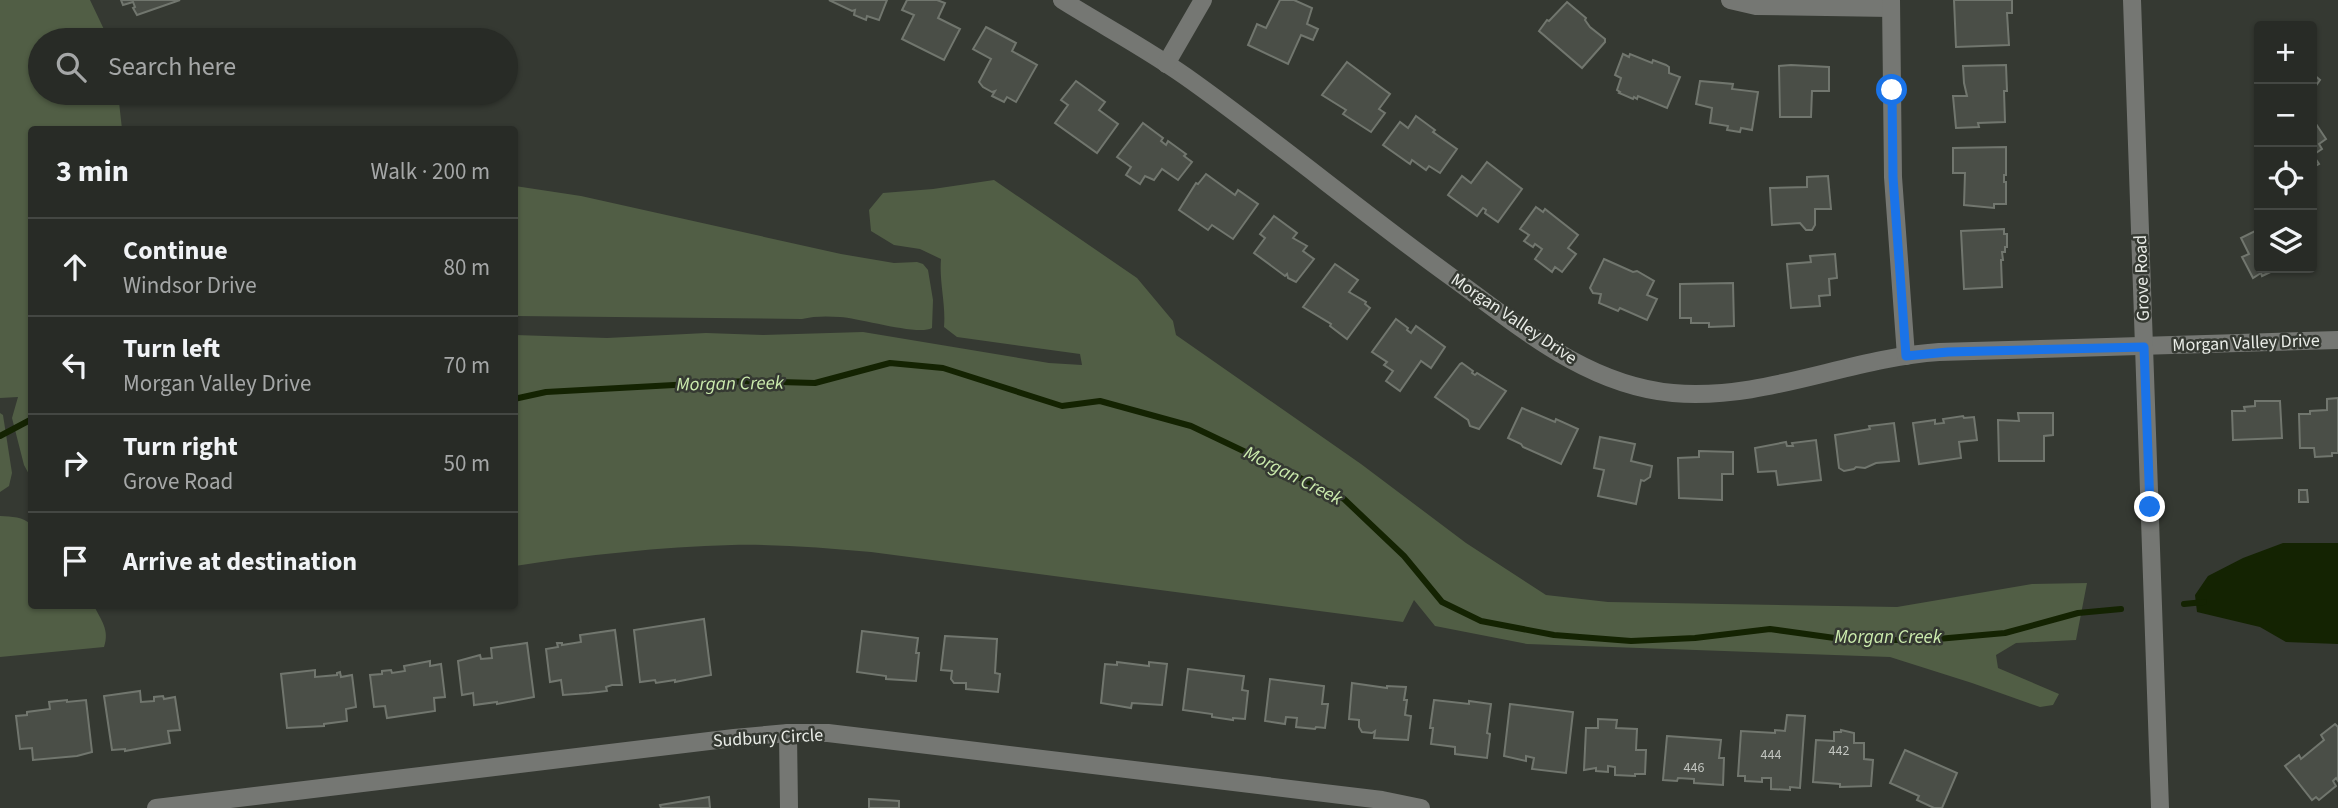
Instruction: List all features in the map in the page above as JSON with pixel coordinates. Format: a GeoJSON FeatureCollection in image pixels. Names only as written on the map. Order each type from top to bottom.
{"type":"FeatureCollection","features":[{"type":"Feature","properties":{"kind":"street","name":"Morgan Valley Drive"},"geometry":{"type":"LineString","coordinates":[[1062,0],[1190,79],[1428,260],[1549,348],[1593,372],[1636,386],[1672,393],[1713,393],[1757,388],[1906,356],[1961,352],[2338,340]]}},
{"type":"Feature","properties":{"kind":"street"},"geometry":{"type":"LineString","coordinates":[[1166,64],[1203,0]]}},
{"type":"Feature","properties":{"kind":"street"},"geometry":{"type":"LineString","coordinates":[[1730,0],[1756,6],[1891,4],[1893,177],[1906,356]]}},
{"type":"Feature","properties":{"kind":"street","name":"Grove Road"},"geometry":{"type":"LineString","coordinates":[[2132,0],[2160,808]]}},
{"type":"Feature","properties":{"kind":"street"},"geometry":{"type":"LineString","coordinates":[[788,733],[789,808]]}},
{"type":"Feature","properties":{"kind":"street","name":"Sudbury Circle"},"geometry":{"type":"LineString","coordinates":[[156,808],[788,733],[828,733],[1368,798],[1421,808]]}},
{"type":"Feature","properties":{"kind":"shaded area"},"geometry":{"type":"Polygon","coordinates":[[[0,0],[90,0],[103,28],[28,28],[28,105],[119,105],[122,126],[28,126],[28,472],[12,418],[18,397],[0,398],[0,0]]]}},
{"type":"Feature","properties":{"kind":"shaded area"},"geometry":{"type":"Polygon","coordinates":[[[994,180],[1137,278],[1173,321],[1176,335],[1361,464],[1466,543],[1546,595],[1608,602],[1897,607],[2032,584],[2087,583],[2076,640],[2016,643],[1996,655],[1998,668],[2059,694],[2053,705],[2040,707],[1890,657],[1527,644],[1435,626],[1414,600],[1403,622],[871,552],[767,545],[705,546],[623,552],[518,566],[518,335],[607,338],[706,333],[763,335],[863,332],[1049,363],[1082,365],[1080,354],[957,337],[944,327],[941,259],[920,249],[894,245],[871,231],[869,210],[883,193],[994,180]]]}},
{"type":"Feature","properties":{"kind":"shaded area"},"geometry":{"type":"Polygon","coordinates":[[[518,186],[581,196],[841,254],[894,263],[917,262],[928,270],[933,300],[932,328],[915,330],[831,316],[802,319],[518,316],[518,186]]]}},
{"type":"Feature","properties":{"kind":"shaded area"},"geometry":{"type":"Polygon","coordinates":[[[0,413],[3,415],[12,473],[9,486],[0,492],[0,413]]]}},
{"type":"Feature","properties":{"kind":"shaded area"},"geometry":{"type":"Polygon","coordinates":[[[0,516],[21,518],[28,522],[28,609],[96,609],[105,630],[106,641],[104,647],[0,657],[0,516]]]}},
{"type":"Feature","properties":{"kind":"shaded area"},"geometry":{"type":"Polygon","coordinates":[[[2283,543],[2338,543],[2338,644],[2286,642],[2260,627],[2197,612],[2195,595],[2208,576],[2243,558],[2283,543]]]}},
{"type":"Feature","properties":{"kind":"building"},"geometry":{"type":"Polygon","coordinates":[[[121,0],[180,0],[137,15],[133,2],[123,5],[121,0]]]}},
{"type":"Feature","properties":{"kind":"building"},"geometry":{"type":"Polygon","coordinates":[[[829,0],[887,0],[879,20],[867,16],[866,20],[854,15],[855,10],[829,0]]]}},
{"type":"Feature","properties":{"kind":"building"},"geometry":{"type":"Polygon","coordinates":[[[907,0],[937,0],[945,3],[938,18],[960,29],[944,60],[902,39],[914,15],[902,10],[907,0]]]}},
{"type":"Feature","properties":{"kind":"building"},"geometry":{"type":"Polygon","coordinates":[[[1280,0],[1294,0],[1312,8],[1307,24],[1318,29],[1313,40],[1301,35],[1288,64],[1248,45],[1257,24],[1266,28],[1280,0]]]}},
{"type":"Feature","properties":{"kind":"building"},"geometry":{"type":"Polygon","coordinates":[[[1954,0],[2012,0],[2012,13],[2007,13],[2009,45],[1956,47],[1954,0]]]}},
{"type":"Feature","properties":{"kind":"building"},"geometry":{"type":"Polygon","coordinates":[[[1567,2],[1605,39],[1582,68],[1539,31],[1567,2]]]}},
{"type":"Feature","properties":{"kind":"building"},"geometry":{"type":"Polygon","coordinates":[[[986,27],[1016,43],[1012,51],[1037,65],[1016,102],[1007,97],[1004,102],[992,96],[995,91],[983,87],[979,82],[991,59],[973,49],[986,27]]]}},
{"type":"Feature","properties":{"kind":"building"},"geometry":{"type":"Polygon","coordinates":[[[1623,54],[1666,65],[1669,67],[1669,73],[1680,77],[1667,108],[1638,96],[1633,99],[1619,93],[1617,90],[1621,78],[1615,75],[1623,54]]]}},
{"type":"Feature","properties":{"kind":"building"},"geometry":{"type":"Polygon","coordinates":[[[1347,62],[1390,94],[1379,109],[1385,113],[1371,132],[1343,114],[1346,110],[1322,95],[1347,62]]]}},
{"type":"Feature","properties":{"kind":"building"},"geometry":{"type":"Polygon","coordinates":[[[2006,65],[2005,122],[1978,123],[1979,127],[1956,128],[1953,96],[1967,96],[1963,66],[2006,65]]]}},
{"type":"Feature","properties":{"kind":"building"},"geometry":{"type":"Polygon","coordinates":[[[1779,66],[1829,67],[1829,91],[1812,91],[1811,117],[1780,117],[1779,66]]]}},
{"type":"Feature","properties":{"kind":"building"},"geometry":{"type":"Polygon","coordinates":[[[1076,81],[1105,102],[1099,110],[1118,124],[1097,153],[1055,123],[1068,105],[1061,100],[1076,81]]]}},
{"type":"Feature","properties":{"kind":"building"},"geometry":{"type":"Polygon","coordinates":[[[1700,81],[1733,84],[1732,89],[1758,92],[1752,130],[1727,130],[1728,126],[1710,123],[1712,108],[1696,104],[1700,81]]]}},
{"type":"Feature","properties":{"kind":"building"},"geometry":{"type":"Polygon","coordinates":[[[1416,116],[1457,149],[1440,173],[1429,166],[1426,170],[1412,160],[1410,164],[1383,145],[1400,122],[1408,128],[1416,116]]]}},
{"type":"Feature","properties":{"kind":"building"},"geometry":{"type":"Polygon","coordinates":[[[1143,123],[1163,138],[1161,141],[1166,145],[1168,141],[1192,162],[1178,180],[1162,169],[1154,180],[1145,176],[1140,184],[1126,175],[1131,167],[1117,157],[1143,123]]]}},
{"type":"Feature","properties":{"kind":"building"},"geometry":{"type":"Polygon","coordinates":[[[2317,126],[2326,139],[2319,144],[2322,149],[2317,152],[2317,126]]]}},
{"type":"Feature","properties":{"kind":"building"},"geometry":{"type":"Polygon","coordinates":[[[2006,147],[2006,204],[1994,204],[1994,208],[1964,205],[1965,173],[1953,173],[1953,148],[2006,147]]]}},
{"type":"Feature","properties":{"kind":"building"},"geometry":{"type":"Polygon","coordinates":[[[1487,162],[1522,189],[1498,222],[1485,213],[1483,208],[1477,216],[1448,195],[1462,176],[1471,183],[1487,162]]]}},
{"type":"Feature","properties":{"kind":"building"},"geometry":{"type":"Polygon","coordinates":[[[1206,174],[1235,195],[1238,190],[1258,204],[1233,239],[1212,225],[1208,230],[1179,210],[1196,183],[1206,174]]]}},
{"type":"Feature","properties":{"kind":"building"},"geometry":{"type":"Polygon","coordinates":[[[1828,176],[1831,209],[1815,209],[1815,225],[1812,230],[1806,230],[1800,223],[1772,225],[1770,188],[1807,187],[1807,177],[1828,176]]]}},
{"type":"Feature","properties":{"kind":"building"},"geometry":{"type":"Polygon","coordinates":[[[1536,207],[1543,212],[1545,209],[1578,235],[1568,248],[1576,254],[1562,272],[1555,267],[1552,272],[1535,259],[1542,249],[1524,241],[1529,235],[1520,229],[1536,207]]]}},
{"type":"Feature","properties":{"kind":"building"},"geometry":{"type":"Polygon","coordinates":[[[1274,216],[1297,233],[1293,238],[1307,246],[1303,251],[1314,259],[1296,282],[1254,253],[1265,238],[1260,234],[1274,216]]]}},
{"type":"Feature","properties":{"kind":"building"},"geometry":{"type":"Polygon","coordinates":[[[2004,229],[2004,234],[2007,234],[2007,247],[2005,252],[2002,252],[2001,260],[2002,287],[1964,289],[1961,231],[2004,229]]]}},
{"type":"Feature","properties":{"kind":"building"},"geometry":{"type":"Polygon","coordinates":[[[2254,232],[2254,273],[2261,273],[2253,278],[2242,257],[2249,254],[2241,238],[2254,232]]]}},
{"type":"Feature","properties":{"kind":"building"},"geometry":{"type":"Polygon","coordinates":[[[1835,254],[1837,278],[1829,279],[1830,295],[1819,296],[1820,306],[1791,308],[1787,264],[1811,262],[1810,256],[1835,254]]]}},
{"type":"Feature","properties":{"kind":"building"},"geometry":{"type":"Polygon","coordinates":[[[1604,259],[1633,272],[1637,271],[1654,281],[1647,295],[1657,299],[1647,320],[1620,308],[1618,311],[1599,303],[1601,294],[1593,293],[1590,288],[1604,259]]]}},
{"type":"Feature","properties":{"kind":"building"},"geometry":{"type":"Polygon","coordinates":[[[1335,264],[1358,280],[1349,292],[1366,302],[1370,308],[1347,339],[1330,326],[1331,324],[1303,307],[1335,264]]]}},
{"type":"Feature","properties":{"kind":"building"},"geometry":{"type":"Polygon","coordinates":[[[1733,283],[1734,326],[1709,327],[1709,323],[1691,323],[1691,318],[1680,318],[1680,284],[1733,283]]]}},
{"type":"Feature","properties":{"kind":"building"},"geometry":{"type":"Polygon","coordinates":[[[1396,319],[1411,333],[1416,326],[1445,347],[1431,368],[1421,361],[1400,391],[1386,381],[1393,371],[1384,365],[1387,362],[1372,352],[1396,319]]]}},
{"type":"Feature","properties":{"kind":"building"},"geometry":{"type":"Polygon","coordinates":[[[1462,363],[1475,375],[1477,373],[1506,391],[1479,429],[1470,426],[1468,420],[1435,397],[1462,363]]]}},
{"type":"Feature","properties":{"kind":"building"},"geometry":{"type":"Polygon","coordinates":[[[2338,398],[2338,453],[2315,457],[2314,448],[2300,448],[2299,414],[2327,410],[2327,399],[2338,398]]]}},
{"type":"Feature","properties":{"kind":"building"},"geometry":{"type":"Polygon","coordinates":[[[2255,401],[2280,401],[2282,438],[2233,440],[2232,411],[2245,411],[2244,407],[2255,406],[2255,401]]]}},
{"type":"Feature","properties":{"kind":"building"},"geometry":{"type":"Polygon","coordinates":[[[1522,408],[1578,429],[1561,464],[1508,438],[1522,408]]]}},
{"type":"Feature","properties":{"kind":"building"},"geometry":{"type":"Polygon","coordinates":[[[2018,413],[2053,413],[2053,435],[2044,436],[2044,461],[1999,461],[1998,420],[2019,421],[2018,413]]]}},
{"type":"Feature","properties":{"kind":"building"},"geometry":{"type":"Polygon","coordinates":[[[1974,417],[1977,440],[1959,442],[1961,458],[1919,464],[1913,423],[1935,420],[1935,424],[1944,423],[1943,419],[1974,417]]]}},
{"type":"Feature","properties":{"kind":"building"},"geometry":{"type":"Polygon","coordinates":[[[1894,423],[1899,461],[1876,463],[1865,468],[1856,467],[1844,471],[1839,468],[1835,435],[1894,423]]]}},
{"type":"Feature","properties":{"kind":"building"},"geometry":{"type":"Polygon","coordinates":[[[1600,437],[1635,444],[1631,461],[1652,466],[1650,477],[1641,480],[1636,504],[1598,496],[1604,470],[1594,468],[1600,437]]]}},
{"type":"Feature","properties":{"kind":"building"},"geometry":{"type":"Polygon","coordinates":[[[1816,440],[1821,480],[1778,485],[1776,471],[1758,472],[1755,448],[1786,442],[1787,446],[1793,446],[1792,443],[1816,440]]]}},
{"type":"Feature","properties":{"kind":"building"},"geometry":{"type":"Polygon","coordinates":[[[1699,451],[1733,452],[1733,474],[1722,474],[1722,500],[1679,498],[1678,458],[1699,457],[1699,451]]]}},
{"type":"Feature","properties":{"kind":"building"},"geometry":{"type":"Polygon","coordinates":[[[2299,490],[2307,490],[2308,502],[2299,502],[2299,490]]]}},
{"type":"Feature","properties":{"kind":"building"},"geometry":{"type":"Polygon","coordinates":[[[704,619],[711,675],[675,682],[640,682],[634,630],[704,619]]]}},
{"type":"Feature","properties":{"kind":"building"},"geometry":{"type":"Polygon","coordinates":[[[615,630],[622,685],[606,687],[607,691],[563,695],[561,680],[550,682],[546,649],[558,647],[557,643],[562,645],[581,642],[580,635],[615,630]]]}},
{"type":"Feature","properties":{"kind":"building"},"geometry":{"type":"Polygon","coordinates":[[[862,631],[918,638],[916,681],[886,679],[886,676],[857,672],[862,631]]]}},
{"type":"Feature","properties":{"kind":"building"},"geometry":{"type":"Polygon","coordinates":[[[945,636],[997,639],[995,673],[1000,674],[998,692],[966,689],[966,683],[954,683],[951,679],[952,671],[941,670],[945,636]]]}},
{"type":"Feature","properties":{"kind":"building"},"geometry":{"type":"Polygon","coordinates":[[[527,643],[534,697],[474,705],[473,693],[462,695],[458,661],[480,655],[481,659],[492,658],[491,648],[527,643]]]}},
{"type":"Feature","properties":{"kind":"building"},"geometry":{"type":"Polygon","coordinates":[[[430,661],[430,666],[441,664],[445,697],[434,698],[435,711],[387,718],[385,706],[374,707],[370,675],[382,674],[382,671],[405,671],[404,666],[430,661]]]}},
{"type":"Feature","properties":{"kind":"building"},"geometry":{"type":"Polygon","coordinates":[[[1117,662],[1149,666],[1149,662],[1167,664],[1162,705],[1132,703],[1131,708],[1101,703],[1105,664],[1117,665],[1117,662]]]}},
{"type":"Feature","properties":{"kind":"building"},"geometry":{"type":"Polygon","coordinates":[[[1188,669],[1244,676],[1242,690],[1248,691],[1245,719],[1212,717],[1212,714],[1183,710],[1188,669]]]}},
{"type":"Feature","properties":{"kind":"building"},"geometry":{"type":"Polygon","coordinates":[[[315,670],[315,677],[337,675],[340,672],[341,677],[352,675],[356,707],[346,709],[347,721],[324,726],[287,728],[281,674],[315,670]]]}},
{"type":"Feature","properties":{"kind":"building"},"geometry":{"type":"Polygon","coordinates":[[[1270,679],[1324,686],[1322,704],[1328,704],[1325,728],[1296,727],[1297,718],[1286,717],[1285,724],[1265,721],[1270,679]]]}},
{"type":"Feature","properties":{"kind":"building"},"geometry":{"type":"Polygon","coordinates":[[[1352,683],[1387,688],[1406,687],[1405,715],[1411,716],[1408,740],[1374,738],[1375,731],[1362,732],[1359,720],[1349,719],[1352,683]]]}},
{"type":"Feature","properties":{"kind":"building"},"geometry":{"type":"Polygon","coordinates":[[[140,691],[141,702],[154,701],[154,697],[175,697],[180,730],[168,731],[170,743],[125,751],[112,750],[104,696],[140,691]]]}},
{"type":"Feature","properties":{"kind":"building"},"geometry":{"type":"Polygon","coordinates":[[[86,700],[92,752],[33,760],[32,748],[20,749],[16,716],[50,709],[49,702],[86,700]]]}},
{"type":"Feature","properties":{"kind":"building"},"geometry":{"type":"Polygon","coordinates":[[[1434,700],[1491,704],[1487,758],[1455,754],[1455,747],[1431,744],[1434,700]]]}},
{"type":"Feature","properties":{"kind":"building"},"geometry":{"type":"Polygon","coordinates":[[[1510,704],[1573,712],[1566,773],[1532,769],[1534,758],[1526,756],[1526,761],[1504,756],[1510,704]]]}},
{"type":"Feature","properties":{"kind":"building"},"geometry":{"type":"Polygon","coordinates":[[[1787,715],[1805,716],[1800,788],[1771,789],[1771,778],[1762,778],[1762,782],[1745,781],[1745,776],[1738,776],[1741,731],[1785,731],[1787,715]]]}},
{"type":"Feature","properties":{"kind":"building"},"geometry":{"type":"Polygon","coordinates":[[[1598,719],[1617,720],[1616,728],[1637,729],[1636,750],[1646,750],[1645,774],[1615,775],[1615,767],[1608,766],[1608,772],[1596,771],[1596,768],[1584,770],[1586,728],[1598,728],[1598,719]]]}},
{"type":"Feature","properties":{"kind":"building"},"geometry":{"type":"Polygon","coordinates":[[[2335,724],[2338,727],[2338,781],[2336,778],[2333,781],[2336,786],[2319,800],[2316,797],[2312,800],[2285,766],[2299,755],[2301,759],[2324,740],[2321,735],[2335,724]]]}},
{"type":"Feature","properties":{"kind":"building"},"geometry":{"type":"Polygon","coordinates":[[[1841,730],[1854,733],[1854,743],[1864,743],[1864,759],[1873,760],[1871,786],[1840,787],[1840,784],[1813,782],[1816,740],[1834,741],[1834,732],[1841,730]]]}},
{"type":"Feature","properties":{"kind":"building"},"geometry":{"type":"Polygon","coordinates":[[[1667,736],[1721,740],[1719,758],[1724,758],[1723,785],[1694,783],[1694,779],[1663,780],[1667,736]]]}},
{"type":"Feature","properties":{"kind":"building"},"geometry":{"type":"Polygon","coordinates":[[[1905,750],[1957,773],[1942,808],[1934,808],[1917,800],[1919,796],[1890,783],[1905,750]]]}},
{"type":"Feature","properties":{"kind":"building"},"geometry":{"type":"Polygon","coordinates":[[[709,797],[710,808],[661,808],[660,805],[709,797]]]}},
{"type":"Feature","properties":{"kind":"building"},"geometry":{"type":"Polygon","coordinates":[[[869,799],[899,801],[899,808],[869,808],[869,799]]]}},
{"type":"Feature","properties":{"kind":"waterway","name":"Morgan Creek"},"geometry":{"type":"LineString","coordinates":[[518,398],[546,392],[747,381],[815,383],[890,363],[943,368],[1062,406],[1100,401],[1191,426],[1344,499],[1404,556],[1442,602],[1481,621],[1554,635],[1631,641],[1695,638],[1770,629],[1849,640],[1926,640],[2005,633],[2078,613],[2121,609]]}},
{"type":"Feature","properties":{"kind":"waterway","name":"Morgan Creek"},"geometry":{"type":"LineString","coordinates":[[0,436],[28,421]]}},
{"type":"Feature","properties":{"kind":"waterway","name":"Morgan Creek"},"geometry":{"type":"LineString","coordinates":[[2184,604],[2204,602]]}},
{"type":"Feature","properties":{"kind":"route"},"geometry":{"type":"LineString","coordinates":[[1892,90],[1893,177],[1906,356],[1948,352],[2144,347],[2150,507]]}}]}
